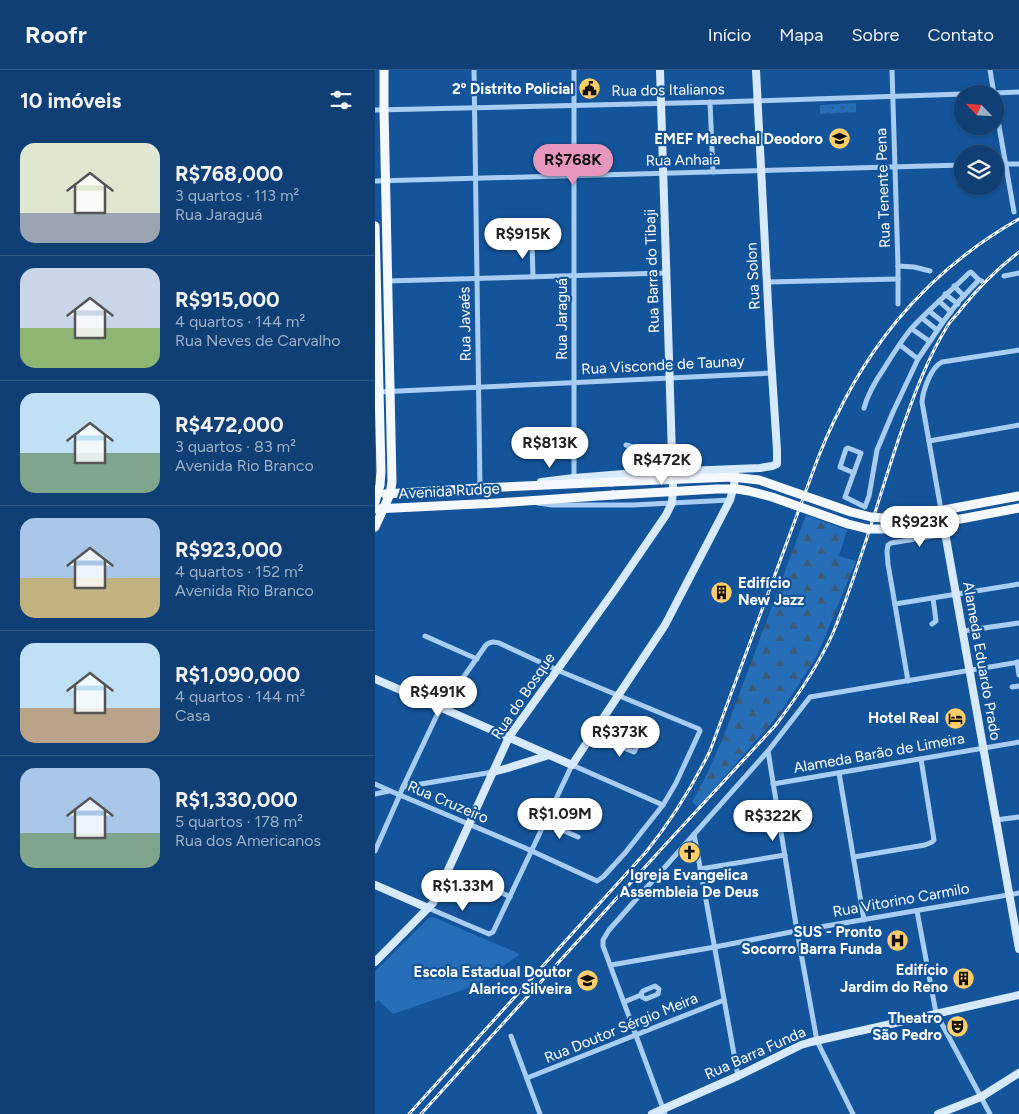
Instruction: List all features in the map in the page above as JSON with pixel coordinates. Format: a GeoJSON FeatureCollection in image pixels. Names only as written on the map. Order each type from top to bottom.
{"type":"FeatureCollection","features":[{"type":"Feature","properties":{"kind":"main road"},"geometry":{"type":"LineString","coordinates":[[375,527],[379,508],[390,494],[392,482],[385,181],[379,110],[384,70]]}},
{"type":"Feature","properties":{"kind":"main road"},"geometry":{"type":"LineString","coordinates":[[375,226],[377,392],[381,471],[380,485],[376,497]]}},
{"type":"Feature","properties":{"kind":"main road","name":"Avenida Rudge"},"geometry":{"type":"LineString","coordinates":[[376,497],[390,494],[480,488],[732,477],[759,480],[851,512],[883,518],[937,511],[1019,496]]}},
{"type":"Feature","properties":{"kind":"main road","name":"Avenida Rudge"},"geometry":{"type":"LineString","coordinates":[[379,508],[737,489],[772,496],[848,524],[868,529],[906,529],[1019,508]]}},
{"type":"Feature","properties":{"kind":"street","name":"Rua Javaés"},"geometry":{"type":"LineString","coordinates":[[474,70],[480,488]]}},
{"type":"Feature","properties":{"kind":"street","name":"Rua Jaraguá"},"geometry":{"type":"LineString","coordinates":[[573,70],[574,478]]}},
{"type":"Feature","properties":{"kind":"street","name":"Rua Barra do Tibaji"},"geometry":{"type":"LineString","coordinates":[[660,70],[672,471]]}},
{"type":"Feature","properties":{"kind":"street","name":"Rua Solon"},"geometry":{"type":"LineString","coordinates":[[756,70],[777,460],[777,464],[761,468]]}},
{"type":"Feature","properties":{"kind":"street","name":"Rua Tenente Pena"},"geometry":{"type":"LineString","coordinates":[[892,70],[898,304]]}},
{"type":"Feature","properties":{"kind":"street"},"geometry":{"type":"LineString","coordinates":[[990,70],[993,85]]}},
{"type":"Feature","properties":{"kind":"street"},"geometry":{"type":"LineString","coordinates":[[1004,93],[1019,92]]}},
{"type":"Feature","properties":{"kind":"street","name":"Rua dos Italianos"},"geometry":{"type":"LineString","coordinates":[[379,110],[954,94]]}},
{"type":"Feature","properties":{"kind":"street"},"geometry":{"type":"LineString","coordinates":[[710,102],[713,172]]}},
{"type":"Feature","properties":{"kind":"street"},"geometry":{"type":"LineString","coordinates":[[1001,135],[1014,212]]}},
{"type":"Feature","properties":{"kind":"street"},"geometry":{"type":"LineString","coordinates":[[1006,164],[1019,164]]}},
{"type":"Feature","properties":{"kind":"street","name":"Rua Anhaia"},"geometry":{"type":"LineString","coordinates":[[375,181],[954,165]]}},
{"type":"Feature","properties":{"kind":"street"},"geometry":{"type":"LineString","coordinates":[[532,242],[533,277]]}},
{"type":"Feature","properties":{"kind":"street"},"geometry":{"type":"LineString","coordinates":[[898,266],[930,271]]}},
{"type":"Feature","properties":{"kind":"street"},"geometry":{"type":"LineString","coordinates":[[854,473],[839,467],[848,448],[861,453],[854,473],[845,497],[865,508],[877,450],[893,412],[918,359],[929,341],[964,296],[980,280],[971,272],[945,294],[899,345],[873,385],[863,408]]}},
{"type":"Feature","properties":{"kind":"street"},"geometry":{"type":"LineString","coordinates":[[387,281],[666,273]]}},
{"type":"Feature","properties":{"kind":"street"},"geometry":{"type":"LineString","coordinates":[[1004,276],[1019,273]]}},
{"type":"Feature","properties":{"kind":"street"},"geometry":{"type":"LineString","coordinates":[[963,278],[972,287]]}},
{"type":"Feature","properties":{"kind":"street"},"geometry":{"type":"LineString","coordinates":[[767,282],[898,279]]}},
{"type":"Feature","properties":{"kind":"street"},"geometry":{"type":"LineString","coordinates":[[954,286],[964,296]]}},
{"type":"Feature","properties":{"kind":"street"},"geometry":{"type":"LineString","coordinates":[[945,294],[958,304]]}},
{"type":"Feature","properties":{"kind":"street"},"geometry":{"type":"LineString","coordinates":[[939,301],[951,312]]}},
{"type":"Feature","properties":{"kind":"street"},"geometry":{"type":"LineString","coordinates":[[929,311],[943,322]]}},
{"type":"Feature","properties":{"kind":"street"},"geometry":{"type":"LineString","coordinates":[[922,318],[937,330]]}},
{"type":"Feature","properties":{"kind":"street"},"geometry":{"type":"LineString","coordinates":[[912,329],[929,341]]}},
{"type":"Feature","properties":{"kind":"street"},"geometry":{"type":"LineString","coordinates":[[899,345],[918,359]]}},
{"type":"Feature","properties":{"kind":"street","name":"Alameda Eduardo Prado"},"geometry":{"type":"LineString","coordinates":[[1019,350],[942,362],[936,365],[929,379],[922,402],[929,441],[938,523],[945,534],[1019,949]]}},
{"type":"Feature","properties":{"kind":"street","name":"Rua Visconde de Taunay"},"geometry":{"type":"LineString","coordinates":[[377,392],[772,373]]}},
{"type":"Feature","properties":{"kind":"street"},"geometry":{"type":"LineString","coordinates":[[929,441],[1019,425]]}},
{"type":"Feature","properties":{"kind":"street"},"geometry":{"type":"LineString","coordinates":[[626,445],[632,446],[635,449],[636,473]]}},
{"type":"Feature","properties":{"kind":"street"},"geometry":{"type":"LineString","coordinates":[[375,885],[489,934],[493,932],[572,765],[668,620],[730,500],[734,486],[735,468]]}},
{"type":"Feature","properties":{"kind":"street","name":"Avenida Rudge"},"geometry":{"type":"LineString","coordinates":[[532,486],[546,481],[636,473],[761,468]]}},
{"type":"Feature","properties":{"kind":"street","name":"Rua do Bosque"},"geometry":{"type":"LineString","coordinates":[[375,962],[429,908],[436,897],[509,737],[666,515],[672,502],[672,471]]}},
{"type":"Feature","properties":{"kind":"street","name":"Avenida Rudge"},"geometry":{"type":"LineString","coordinates":[[524,501],[552,505],[633,505],[730,500]]}},
{"type":"Feature","properties":{"kind":"street"},"geometry":{"type":"LineString","coordinates":[[908,681],[887,554],[888,546],[945,534]]}},
{"type":"Feature","properties":{"kind":"street"},"geometry":{"type":"LineString","coordinates":[[895,604],[1019,584]]}},
{"type":"Feature","properties":{"kind":"street"},"geometry":{"type":"LineString","coordinates":[[932,624],[936,621],[933,598]]}},
{"type":"Feature","properties":{"kind":"street"},"geometry":{"type":"LineString","coordinates":[[963,631],[1019,623]]}},
{"type":"Feature","properties":{"kind":"street"},"geometry":{"type":"LineString","coordinates":[[425,636],[477,659]]}},
{"type":"Feature","properties":{"kind":"street"},"geometry":{"type":"LineString","coordinates":[[375,679],[442,708],[509,737],[663,805],[676,783],[700,731],[491,642],[486,645],[477,659],[442,708],[433,721],[375,851]]}},
{"type":"Feature","properties":{"kind":"street"},"geometry":{"type":"LineString","coordinates":[[664,1112],[602,941],[609,930],[768,751],[810,697],[1018,662],[1019,675]]}},
{"type":"Feature","properties":{"kind":"street"},"geometry":{"type":"LineString","coordinates":[[1012,687],[1019,686]]}},
{"type":"Feature","properties":{"kind":"street"},"geometry":{"type":"LineString","coordinates":[[592,735],[634,752],[638,745]]}},
{"type":"Feature","properties":{"kind":"street","name":"Alameda Barão de Limeira"},"geometry":{"type":"LineString","coordinates":[[773,784],[1019,742]]}},
{"type":"Feature","properties":{"kind":"street"},"geometry":{"type":"LineString","coordinates":[[768,751],[817,1041],[853,1114]]}},
{"type":"Feature","properties":{"kind":"street"},"geometry":{"type":"LineString","coordinates":[[403,787],[493,772],[549,755]]}},
{"type":"Feature","properties":{"kind":"street"},"geometry":{"type":"LineString","coordinates":[[499,757],[500,765],[508,768]]}},
{"type":"Feature","properties":{"kind":"street"},"geometry":{"type":"LineString","coordinates":[[854,857],[930,844],[933,840],[921,759]]}},
{"type":"Feature","properties":{"kind":"street"},"geometry":{"type":"LineString","coordinates":[[839,773],[864,920]]}},
{"type":"Feature","properties":{"kind":"street","name":"Rua Cruzeiro"},"geometry":{"type":"LineString","coordinates":[[375,784],[597,881],[632,845],[663,805]]}},
{"type":"Feature","properties":{"kind":"street"},"geometry":{"type":"LineString","coordinates":[[375,794],[389,791]]}},
{"type":"Feature","properties":{"kind":"street"},"geometry":{"type":"LineString","coordinates":[[996,820],[1019,817]]}},
{"type":"Feature","properties":{"kind":"street"},"geometry":{"type":"LineString","coordinates":[[545,822],[578,837]]}},
{"type":"Feature","properties":{"kind":"street"},"geometry":{"type":"LineString","coordinates":[[694,834],[738,1076]]}},
{"type":"Feature","properties":{"kind":"street"},"geometry":{"type":"LineString","coordinates":[[700,869],[785,855]]}},
{"type":"Feature","properties":{"kind":"street"},"geometry":{"type":"LineString","coordinates":[[489,886],[510,896]]}},
{"type":"Feature","properties":{"kind":"street","name":"Rua Vitorino Carmilo"},"geometry":{"type":"LineString","coordinates":[[611,965],[1019,893]]}},
{"type":"Feature","properties":{"kind":"street"},"geometry":{"type":"LineString","coordinates":[[917,910],[936,1013],[990,1114]]}},
{"type":"Feature","properties":{"kind":"street"},"geometry":{"type":"LineString","coordinates":[[624,1002],[641,995]]}},
{"type":"Feature","properties":{"kind":"street","name":"Rua Barra Funda"},"geometry":{"type":"LineString","coordinates":[[652,1114],[664,1112],[801,1046],[1019,995]]}},
{"type":"Feature","properties":{"kind":"street","name":"Rua Doutor Sérgio Meira"},"geometry":{"type":"LineString","coordinates":[[527,1078],[725,1000]]}},
{"type":"Feature","properties":{"kind":"street"},"geometry":{"type":"LineString","coordinates":[[511,1036],[540,1114]]}},
{"type":"Feature","properties":{"kind":"street"},"geometry":{"type":"LineString","coordinates":[[938,1114],[981,1097],[1019,1073]]}},
{"type":"Feature","properties":{"kind":"green space"},"geometry":{"type":"Polygon","coordinates":[[[856,103],[856,112],[820,114],[820,105],[856,103]]]}},
{"type":"Feature","properties":{"kind":"green space"},"geometry":{"type":"Polygon","coordinates":[[[806,515],[847,530],[839,556],[856,561],[817,656],[780,713],[698,807],[692,802],[723,738],[806,515]]]}},
{"type":"Feature","properties":{"kind":"green space"},"geometry":{"type":"Polygon","coordinates":[[[433,917],[520,954],[477,985],[393,1014],[378,1000],[375,1003],[375,971],[429,918],[433,917]]]}},
{"type":"Feature","properties":{"kind":"railway"},"geometry":{"type":"LineString","coordinates":[[409,1114],[646,852],[672,816],[710,751],[818,458],[834,420],[853,385],[874,351],[897,320],[923,292],[952,265],[984,241],[1019,219]]}},
{"type":"Feature","properties":{"kind":"railway"},"geometry":{"type":"LineString","coordinates":[[421,1114],[775,726],[791,704],[814,669],[833,633],[860,559],[906,418],[921,377],[934,351],[948,325],[968,300],[996,271],[1019,252]]}},
{"type":"Feature","properties":{"kind":"place","name":"2º Distrito Policial"},"geometry":{"type":"Point","coordinates":[590,89]}},
{"type":"Feature","properties":{"kind":"place","name":"EMEF Marechal Deodoro"},"geometry":{"type":"Point","coordinates":[839,139]}},
{"type":"Feature","properties":{"kind":"place","name":"Edifício New Jazz"},"geometry":{"type":"Point","coordinates":[722,592]}},
{"type":"Feature","properties":{"kind":"place","name":"Hotel Real"},"geometry":{"type":"Point","coordinates":[955,718]}},
{"type":"Feature","properties":{"kind":"place","name":"Igreja Evangelica Assembleia De Deus"},"geometry":{"type":"Point","coordinates":[689,852]}},
{"type":"Feature","properties":{"kind":"place","name":"SUS - Pronto Socorro Barra Funda"},"geometry":{"type":"Point","coordinates":[898,941]}},
{"type":"Feature","properties":{"kind":"place","name":"Edifício Jardim do Reno"},"geometry":{"type":"Point","coordinates":[964,979]}},
{"type":"Feature","properties":{"kind":"place","name":"Escola Estadual Doutor Alarico Silveira"},"geometry":{"type":"Point","coordinates":[588,981]}},
{"type":"Feature","properties":{"kind":"place","name":"Theatro São Pedro"},"geometry":{"type":"Point","coordinates":[958,1027]}}]}
